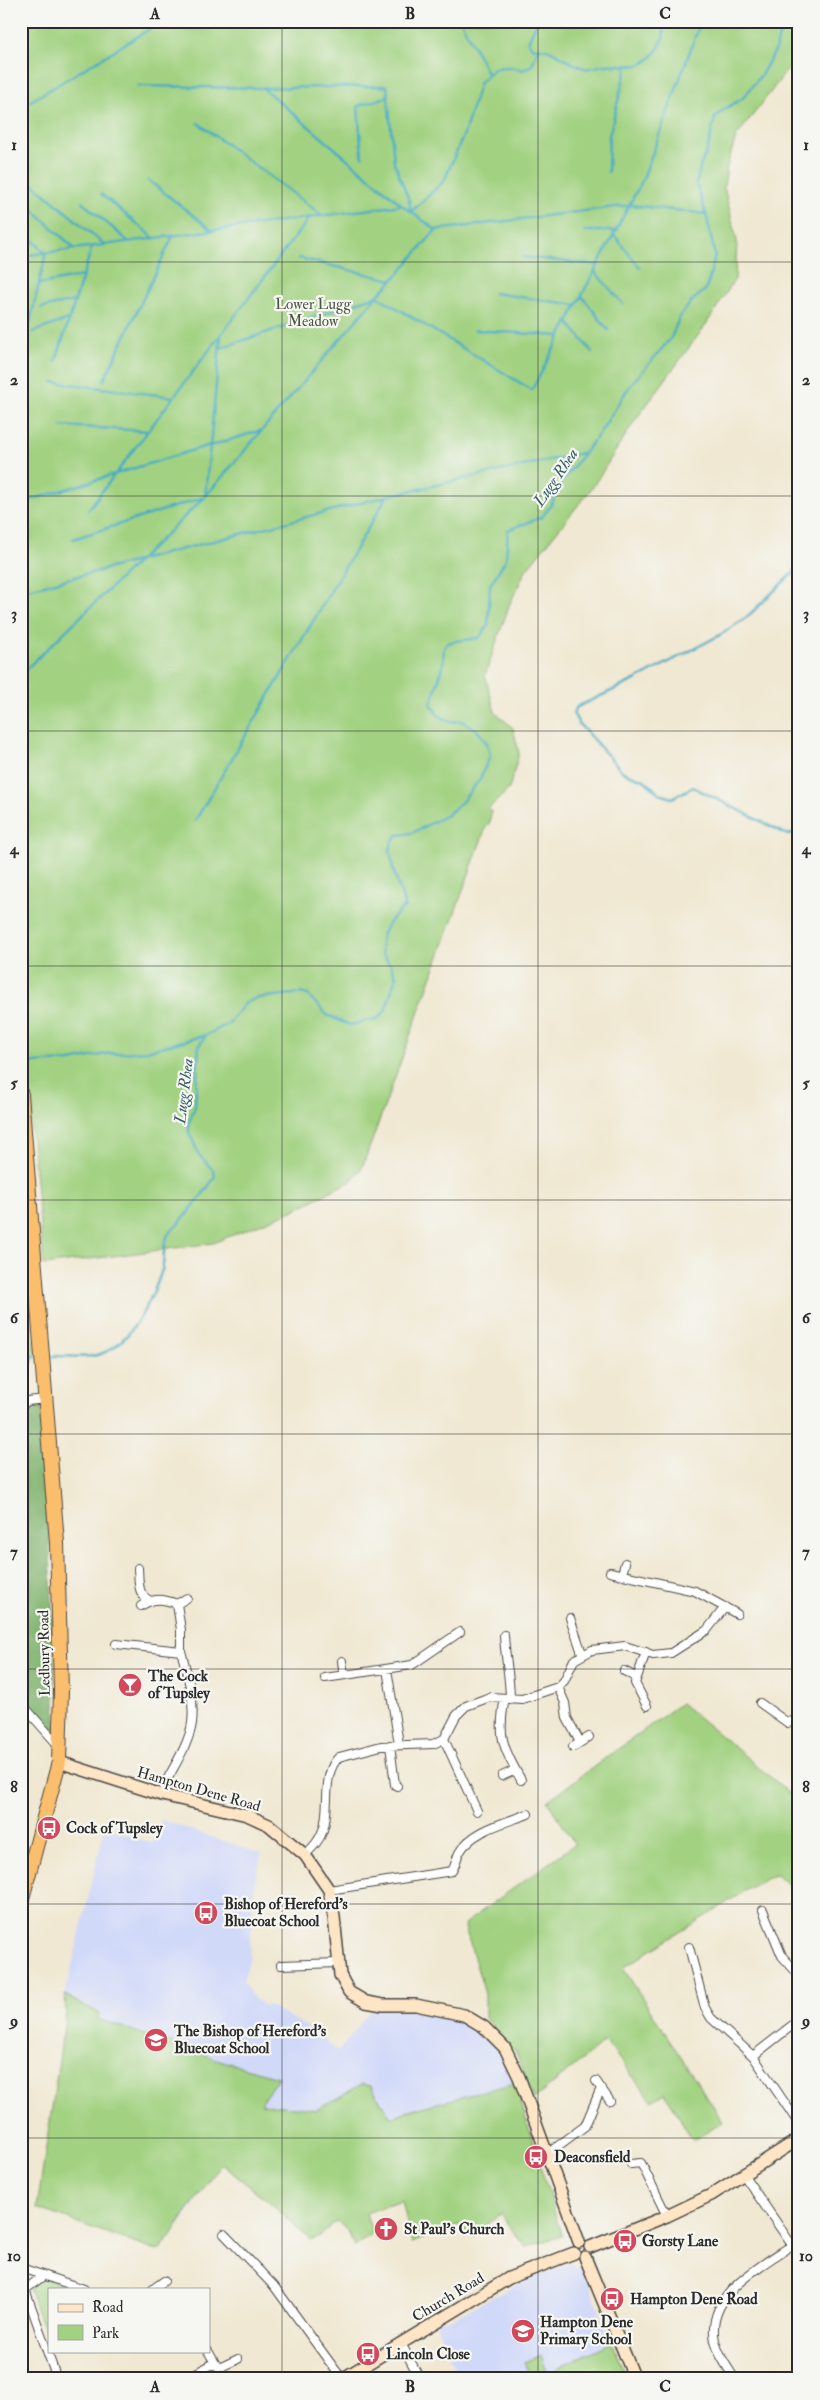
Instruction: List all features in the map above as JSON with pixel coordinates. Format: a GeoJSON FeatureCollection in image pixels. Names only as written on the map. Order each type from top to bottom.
{"type":"FeatureCollection","features":[{"type":"Feature","properties":{"kind":"highway","name":"Ledbury Road"},"geometry":{"type":"LineString","coordinates":[[21,1094],[57,1543],[61,1748],[59,1762],[21,1902]]}},
{"type":"Feature","properties":{"kind":"street"},"geometry":{"type":"LineString","coordinates":[[21,1407],[27,1401],[46,1399]]}},
{"type":"Feature","properties":{"kind":"street"},"geometry":{"type":"LineString","coordinates":[[622,1574],[625,1563]]}},
{"type":"Feature","properties":{"kind":"street"},"geometry":{"type":"LineString","coordinates":[[138,1568],[140,1592],[143,1598],[177,1604],[187,1598]]}},
{"type":"Feature","properties":{"kind":"street"},"geometry":{"type":"LineString","coordinates":[[610,1572],[695,1591],[737,1614]]}},
{"type":"Feature","properties":{"kind":"street"},"geometry":{"type":"LineString","coordinates":[[141,1606],[149,1600]]}},
{"type":"Feature","properties":{"kind":"street"},"geometry":{"type":"LineString","coordinates":[[164,1786],[185,1744],[192,1723],[189,1682],[181,1651],[181,1630],[177,1604]]}},
{"type":"Feature","properties":{"kind":"street"},"geometry":{"type":"LineString","coordinates":[[305,1855],[314,1846],[323,1829],[329,1776],[335,1761],[351,1752],[395,1745],[434,1744],[444,1739],[456,1716],[466,1706],[484,1698],[529,1697],[558,1687],[564,1681],[574,1660],[582,1653],[602,1648],[625,1646],[661,1656],[679,1650],[707,1630],[725,1607]]}},
{"type":"Feature","properties":{"kind":"street"},"geometry":{"type":"LineString","coordinates":[[570,1618],[582,1653]]}},
{"type":"Feature","properties":{"kind":"street"},"geometry":{"type":"LineString","coordinates":[[325,1678],[412,1665],[460,1632]]}},
{"type":"Feature","properties":{"kind":"street"},"geometry":{"type":"LineString","coordinates":[[504,1635],[505,1658],[510,1682],[500,1719],[501,1734],[515,1770],[521,1780]]}},
{"type":"Feature","properties":{"kind":"street"},"geometry":{"type":"LineString","coordinates":[[116,1644],[181,1651]]}},
{"type":"Feature","properties":{"kind":"street"},"geometry":{"type":"LineString","coordinates":[[646,1652],[636,1677],[636,1688],[647,1706]]}},
{"type":"Feature","properties":{"kind":"street"},"geometry":{"type":"LineString","coordinates":[[342,1661],[344,1676]]}},
{"type":"Feature","properties":{"kind":"street"},"geometry":{"type":"LineString","coordinates":[[387,1669],[395,1745],[396,1786],[388,1792]]}},
{"type":"Feature","properties":{"kind":"street"},"geometry":{"type":"LineString","coordinates":[[624,1671],[636,1677]]}},
{"type":"Feature","properties":{"kind":"street"},"geometry":{"type":"LineString","coordinates":[[558,1687],[565,1703],[566,1718],[580,1742]]}},
{"type":"Feature","properties":{"kind":"street"},"geometry":{"type":"LineString","coordinates":[[21,1703],[61,1748]]}},
{"type":"Feature","properties":{"kind":"street"},"geometry":{"type":"LineString","coordinates":[[760,1703],[788,1724],[799,1718]]}},
{"type":"Feature","properties":{"kind":"street"},"geometry":{"type":"LineString","coordinates":[[573,1747],[589,1737]]}},
{"type":"Feature","properties":{"kind":"street"},"geometry":{"type":"LineString","coordinates":[[444,1739],[477,1811]]}},
{"type":"Feature","properties":{"kind":"street","name":"Hampton Dene Road"},"geometry":{"type":"LineString","coordinates":[[59,1762],[162,1795],[247,1815],[269,1825],[305,1855],[329,1890],[334,1916],[338,1963],[344,1984],[350,1992],[366,2002],[416,2005],[450,2011],[477,2021],[494,2035],[513,2061],[582,2250],[635,2379]]}},
{"type":"Feature","properties":{"kind":"street"},"geometry":{"type":"LineString","coordinates":[[502,1776],[515,1770]]}},
{"type":"Feature","properties":{"kind":"street"},"geometry":{"type":"LineString","coordinates":[[470,1796],[478,1792]]}},
{"type":"Feature","properties":{"kind":"street"},"geometry":{"type":"LineString","coordinates":[[329,1890],[452,1871],[458,1854],[468,1842],[483,1832],[528,1814]]}},
{"type":"Feature","properties":{"kind":"street"},"geometry":{"type":"LineString","coordinates":[[763,1910],[782,1956],[799,1975]]}},
{"type":"Feature","properties":{"kind":"street"},"geometry":{"type":"LineString","coordinates":[[689,1946],[705,2008],[711,2018],[753,2056],[799,2124]]}},
{"type":"Feature","properties":{"kind":"street"},"geometry":{"type":"LineString","coordinates":[[281,1965],[338,1963]]}},
{"type":"Feature","properties":{"kind":"street"},"geometry":{"type":"LineString","coordinates":[[753,2056],[799,2020]]}},
{"type":"Feature","properties":{"kind":"street"},"geometry":{"type":"LineString","coordinates":[[547,2154],[585,2126],[599,2085],[610,2101]]}},
{"type":"Feature","properties":{"kind":"street"},"geometry":{"type":"LineString","coordinates":[[582,2250],[667,2216],[711,2195],[799,2139]]}},
{"type":"Feature","properties":{"kind":"street"},"geometry":{"type":"LineString","coordinates":[[631,2164],[642,2163],[667,2216]]}},
{"type":"Feature","properties":{"kind":"street"},"geometry":{"type":"LineString","coordinates":[[735,2379],[722,2358],[714,2335],[717,2314],[728,2294],[737,2285],[796,2242],[743,2174]]}},
{"type":"Feature","properties":{"kind":"street"},"geometry":{"type":"LineString","coordinates":[[224,2234],[274,2286],[342,2379]]}},
{"type":"Feature","properties":{"kind":"street","name":"Church Road"},"geometry":{"type":"LineString","coordinates":[[342,2379],[509,2278],[582,2250]]}},
{"type":"Feature","properties":{"kind":"street"},"geometry":{"type":"LineString","coordinates":[[21,2268],[81,2288]]}},
{"type":"Feature","properties":{"kind":"street"},"geometry":{"type":"LineString","coordinates":[[26,2289],[43,2276]]}},
{"type":"Feature","properties":{"kind":"street"},"geometry":{"type":"LineString","coordinates":[[21,2278],[47,2344]]}},
{"type":"Feature","properties":{"kind":"street"},"geometry":{"type":"LineString","coordinates":[[154,2288],[164,2281]]}},
{"type":"Feature","properties":{"kind":"street"},"geometry":{"type":"LineString","coordinates":[[401,2343],[420,2379]]}},
{"type":"Feature","properties":{"kind":"street"},"geometry":{"type":"LineString","coordinates":[[49,2352],[57,2379]]}},
{"type":"Feature","properties":{"kind":"street"},"geometry":{"type":"LineString","coordinates":[[209,2352],[219,2368],[238,2360]]}},
{"type":"Feature","properties":{"kind":"street"},"geometry":{"type":"LineString","coordinates":[[184,2379],[215,2363]]}},
{"type":"Feature","properties":{"kind":"shaded area","name":"The Bishop of Hereford's Bluecoat School"},"geometry":{"type":"Polygon","coordinates":[[[162,1820],[261,1854],[254,1886],[249,1961],[243,1981],[253,1997],[264,2006],[268,2005],[317,2032],[338,2052],[372,2008],[410,2009],[465,2022],[490,2037],[507,2061],[515,2083],[407,2111],[391,2118],[371,2086],[362,2084],[316,2110],[261,2103],[191,2209],[159,2252],[37,2208],[66,2013],[65,1995],[105,1827],[152,1843],[162,1820]]]}},
{"type":"Feature","properties":{"kind":"shaded area","name":"Hampton Dene Primary School"},"geometry":{"type":"Polygon","coordinates":[[[572,2263],[576,2267],[583,2267],[611,2342],[628,2379],[459,2379],[434,2319],[450,2319],[525,2280],[572,2263]]]}},
{"type":"Feature","properties":{"kind":"green space","name":"Lower Lugg Meadow"},"geometry":{"type":"Polygon","coordinates":[[[21,21],[799,21],[799,55],[736,137],[727,166],[724,187],[737,241],[735,279],[705,326],[634,422],[592,488],[526,570],[510,603],[485,675],[495,712],[513,728],[519,753],[509,789],[488,809],[491,811],[490,822],[486,827],[362,1168],[351,1181],[292,1211],[213,1243],[44,1265],[21,1025],[21,21]]]}},
{"type":"Feature","properties":{"kind":"green space"},"geometry":{"type":"Polygon","coordinates":[[[21,1173],[35,1356],[21,1387],[21,1173]]]}},
{"type":"Feature","properties":{"kind":"green space"},"geometry":{"type":"Polygon","coordinates":[[[30,1403],[41,1406],[49,1529],[56,1734],[21,1695],[21,1416],[30,1403]]]}},
{"type":"Feature","properties":{"kind":"green space"},"geometry":{"type":"Polygon","coordinates":[[[681,1703],[797,1799],[799,1797],[799,1896],[776,1874],[756,1884],[623,1968],[723,2122],[693,2141],[665,2093],[652,2101],[605,2041],[534,2099],[516,2052],[485,2018],[485,1994],[464,1924],[575,1844],[547,1801],[681,1703]]]}},
{"type":"Feature","properties":{"kind":"green space"},"geometry":{"type":"Polygon","coordinates":[[[65,1995],[99,2013],[98,2019],[238,2066],[278,2077],[261,2103],[268,2105],[316,2110],[362,2084],[371,2086],[391,2118],[407,2111],[515,2083],[562,2236],[525,2247],[500,2214],[473,2237],[458,2225],[412,2243],[402,2201],[366,2213],[372,2233],[354,2247],[349,2233],[338,2222],[320,2236],[310,2240],[267,2200],[221,2164],[159,2252],[37,2208],[66,2013],[65,1995]]]}},
{"type":"Feature","properties":{"kind":"green space"},"geometry":{"type":"Polygon","coordinates":[[[43,2278],[75,2288],[48,2288],[47,2339],[29,2289],[43,2278]]]}},
{"type":"Feature","properties":{"kind":"green space"},"geometry":{"type":"Polygon","coordinates":[[[611,2342],[628,2379],[530,2379],[524,2362],[540,2355],[547,2374],[611,2342]]]}},
{"type":"Feature","properties":{"kind":"waterway"},"geometry":{"type":"LineString","coordinates":[[21,107],[163,21]]}},
{"type":"Feature","properties":{"kind":"waterway"},"geometry":{"type":"LineString","coordinates":[[461,21],[487,73]]}},
{"type":"Feature","properties":{"kind":"waterway"},"geometry":{"type":"LineString","coordinates":[[537,21],[528,42],[533,48],[548,49],[578,66],[587,68],[604,65],[634,66],[646,62],[652,57],[662,42],[664,32],[659,21]]}},
{"type":"Feature","properties":{"kind":"waterway"},"geometry":{"type":"LineString","coordinates":[[220,348],[377,296],[532,390],[643,179],[701,21]]}},
{"type":"Feature","properties":{"kind":"waterway","name":"Lugg Rhea"},"geometry":{"type":"LineString","coordinates":[[46,1356],[82,1357],[96,1355],[103,1353],[123,1339],[140,1318],[153,1293],[162,1270],[165,1241],[169,1233],[194,1206],[215,1176],[213,1170],[199,1155],[189,1132],[189,1122],[195,1107],[199,1046],[206,1035],[228,1024],[246,1002],[258,998],[302,993],[308,995],[327,1015],[350,1025],[379,1018],[385,1011],[396,977],[390,964],[382,954],[381,943],[383,933],[389,922],[405,906],[393,869],[390,850],[392,841],[398,835],[412,833],[447,815],[461,803],[480,779],[490,756],[487,743],[476,729],[461,721],[451,722],[438,715],[431,704],[443,666],[444,648],[448,643],[479,638],[488,626],[490,585],[506,559],[508,530],[542,517],[551,505],[562,481],[599,434],[629,387],[671,338],[680,316],[692,301],[705,290],[715,255],[706,214],[696,184],[701,164],[707,151],[715,118],[723,110],[743,98],[761,75],[775,51],[783,21]]}},
{"type":"Feature","properties":{"kind":"waterway"},"geometry":{"type":"LineString","coordinates":[[411,212],[444,181],[464,134],[480,82],[495,68],[511,67],[523,70],[532,65],[539,47]]}},
{"type":"Feature","properties":{"kind":"waterway"},"geometry":{"type":"LineString","coordinates":[[608,172],[609,136],[627,66]]}},
{"type":"Feature","properties":{"kind":"waterway"},"geometry":{"type":"LineString","coordinates":[[138,86],[263,88],[387,86],[394,162],[409,200],[411,212]]}},
{"type":"Feature","properties":{"kind":"waterway"},"geometry":{"type":"LineString","coordinates":[[264,89],[401,204]]}},
{"type":"Feature","properties":{"kind":"waterway"},"geometry":{"type":"LineString","coordinates":[[362,157],[358,106],[387,97]]}},
{"type":"Feature","properties":{"kind":"waterway"},"geometry":{"type":"LineString","coordinates":[[198,123],[323,216]]}},
{"type":"Feature","properties":{"kind":"waterway"},"geometry":{"type":"LineString","coordinates":[[26,178],[105,245]]}},
{"type":"Feature","properties":{"kind":"waterway"},"geometry":{"type":"LineString","coordinates":[[148,180],[213,231]]}},
{"type":"Feature","properties":{"kind":"waterway"},"geometry":{"type":"LineString","coordinates":[[101,194],[154,238]]}},
{"type":"Feature","properties":{"kind":"waterway"},"geometry":{"type":"LineString","coordinates":[[82,202],[128,241]]}},
{"type":"Feature","properties":{"kind":"waterway"},"geometry":{"type":"LineString","coordinates":[[21,256],[402,205],[436,230],[631,205],[706,214]]}},
{"type":"Feature","properties":{"kind":"waterway"},"geometry":{"type":"LineString","coordinates":[[30,207],[75,249]]}},
{"type":"Feature","properties":{"kind":"waterway"},"geometry":{"type":"LineString","coordinates":[[88,510],[310,217]]}},
{"type":"Feature","properties":{"kind":"waterway"},"geometry":{"type":"LineString","coordinates":[[21,230],[46,253],[29,327]]}},
{"type":"Feature","properties":{"kind":"waterway"},"geometry":{"type":"LineString","coordinates":[[73,539],[205,497],[436,230]]}},
{"type":"Feature","properties":{"kind":"waterway"},"geometry":{"type":"LineString","coordinates":[[584,231],[617,231]]}},
{"type":"Feature","properties":{"kind":"waterway"},"geometry":{"type":"LineString","coordinates":[[104,380],[173,236]]}},
{"type":"Feature","properties":{"kind":"waterway"},"geometry":{"type":"LineString","coordinates":[[615,236],[640,268]]}},
{"type":"Feature","properties":{"kind":"waterway"},"geometry":{"type":"LineString","coordinates":[[56,361],[92,247]]}},
{"type":"Feature","properties":{"kind":"waterway"},"geometry":{"type":"LineString","coordinates":[[522,257],[599,265]]}},
{"type":"Feature","properties":{"kind":"waterway"},"geometry":{"type":"LineString","coordinates":[[299,258],[392,280]]}},
{"type":"Feature","properties":{"kind":"waterway"},"geometry":{"type":"LineString","coordinates":[[595,272],[623,304]]}},
{"type":"Feature","properties":{"kind":"waterway"},"geometry":{"type":"LineString","coordinates":[[39,284],[82,276]]}},
{"type":"Feature","properties":{"kind":"waterway"},"geometry":{"type":"LineString","coordinates":[[494,293],[577,305]]}},
{"type":"Feature","properties":{"kind":"waterway"},"geometry":{"type":"LineString","coordinates":[[582,296],[608,330]]}},
{"type":"Feature","properties":{"kind":"waterway"},"geometry":{"type":"LineString","coordinates":[[41,308],[74,301]]}},
{"type":"Feature","properties":{"kind":"waterway"},"geometry":{"type":"LineString","coordinates":[[33,332],[69,319]]}},
{"type":"Feature","properties":{"kind":"waterway"},"geometry":{"type":"LineString","coordinates":[[568,322],[592,352]]}},
{"type":"Feature","properties":{"kind":"waterway"},"geometry":{"type":"LineString","coordinates":[[475,330],[560,336]]}},
{"type":"Feature","properties":{"kind":"waterway"},"geometry":{"type":"LineString","coordinates":[[21,674],[205,497],[221,334]]}},
{"type":"Feature","properties":{"kind":"waterway"},"geometry":{"type":"LineString","coordinates":[[53,382],[174,397]]}},
{"type":"Feature","properties":{"kind":"waterway"},"geometry":{"type":"LineString","coordinates":[[62,426],[148,431]]}},
{"type":"Feature","properties":{"kind":"waterway"},"geometry":{"type":"LineString","coordinates":[[210,446],[262,430]]}},
{"type":"Feature","properties":{"kind":"waterway"},"geometry":{"type":"LineString","coordinates":[[21,503],[210,445]]}},
{"type":"Feature","properties":{"kind":"waterway"},"geometry":{"type":"LineString","coordinates":[[25,590],[387,496],[586,452]]}},
{"type":"Feature","properties":{"kind":"waterway"},"geometry":{"type":"LineString","coordinates":[[195,821],[387,496]]}},
{"type":"Feature","properties":{"kind":"waterway"},"geometry":{"type":"LineString","coordinates":[[799,567],[747,617],[720,635],[637,679],[577,707],[573,713],[579,724],[623,772],[644,780],[660,794],[672,798],[693,787],[788,835],[799,831]]}},
{"type":"Feature","properties":{"kind":"waterway"},"geometry":{"type":"LineString","coordinates":[[26,1063],[70,1061],[106,1054],[146,1051],[206,1035]]}},
{"type":"Feature","properties":{"kind":"waterway"},"geometry":{"type":"LineString","coordinates":[[21,1192],[25,1228]]}},
{"type":"Feature","properties":{"kind":"waterway"},"geometry":{"type":"LineString","coordinates":[[25,1354],[31,1317],[29,1273]]}},
{"type":"Feature","properties":{"kind":"waterway","name":"Lugg Rhea"},"geometry":{"type":"LineString","coordinates":[[21,1350],[26,1357],[38,1356]]}},
{"type":"Feature","properties":{"kind":"place","name":"The Cock of Tupsley"},"geometry":{"type":"Point","coordinates":[130,1685]}},
{"type":"Feature","properties":{"kind":"place","name":"Cock of Tupsley"},"geometry":{"type":"Point","coordinates":[49,1828]}},
{"type":"Feature","properties":{"kind":"place","name":"Bishop of Hereford's Bluecoat School"},"geometry":{"type":"Point","coordinates":[206,1913]}},
{"type":"Feature","properties":{"kind":"place","name":"The Bishop of Hereford's Bluecoat School"},"geometry":{"type":"Point","coordinates":[156,2040]}},
{"type":"Feature","properties":{"kind":"place","name":"Deaconsfield"},"geometry":{"type":"Point","coordinates":[536,2157]}},
{"type":"Feature","properties":{"kind":"place","name":"St Paul's Church"},"geometry":{"type":"Point","coordinates":[386,2229]}},
{"type":"Feature","properties":{"kind":"place","name":"Gorsty Lane"},"geometry":{"type":"Point","coordinates":[625,2241]}},
{"type":"Feature","properties":{"kind":"place","name":"Hampton Dene Road"},"geometry":{"type":"Point","coordinates":[612,2299]}},
{"type":"Feature","properties":{"kind":"place","name":"Hampton Dene Primary School"},"geometry":{"type":"Point","coordinates":[523,2331]}},
{"type":"Feature","properties":{"kind":"place","name":"Lincoln Close"},"geometry":{"type":"Point","coordinates":[368,2354]}}]}
